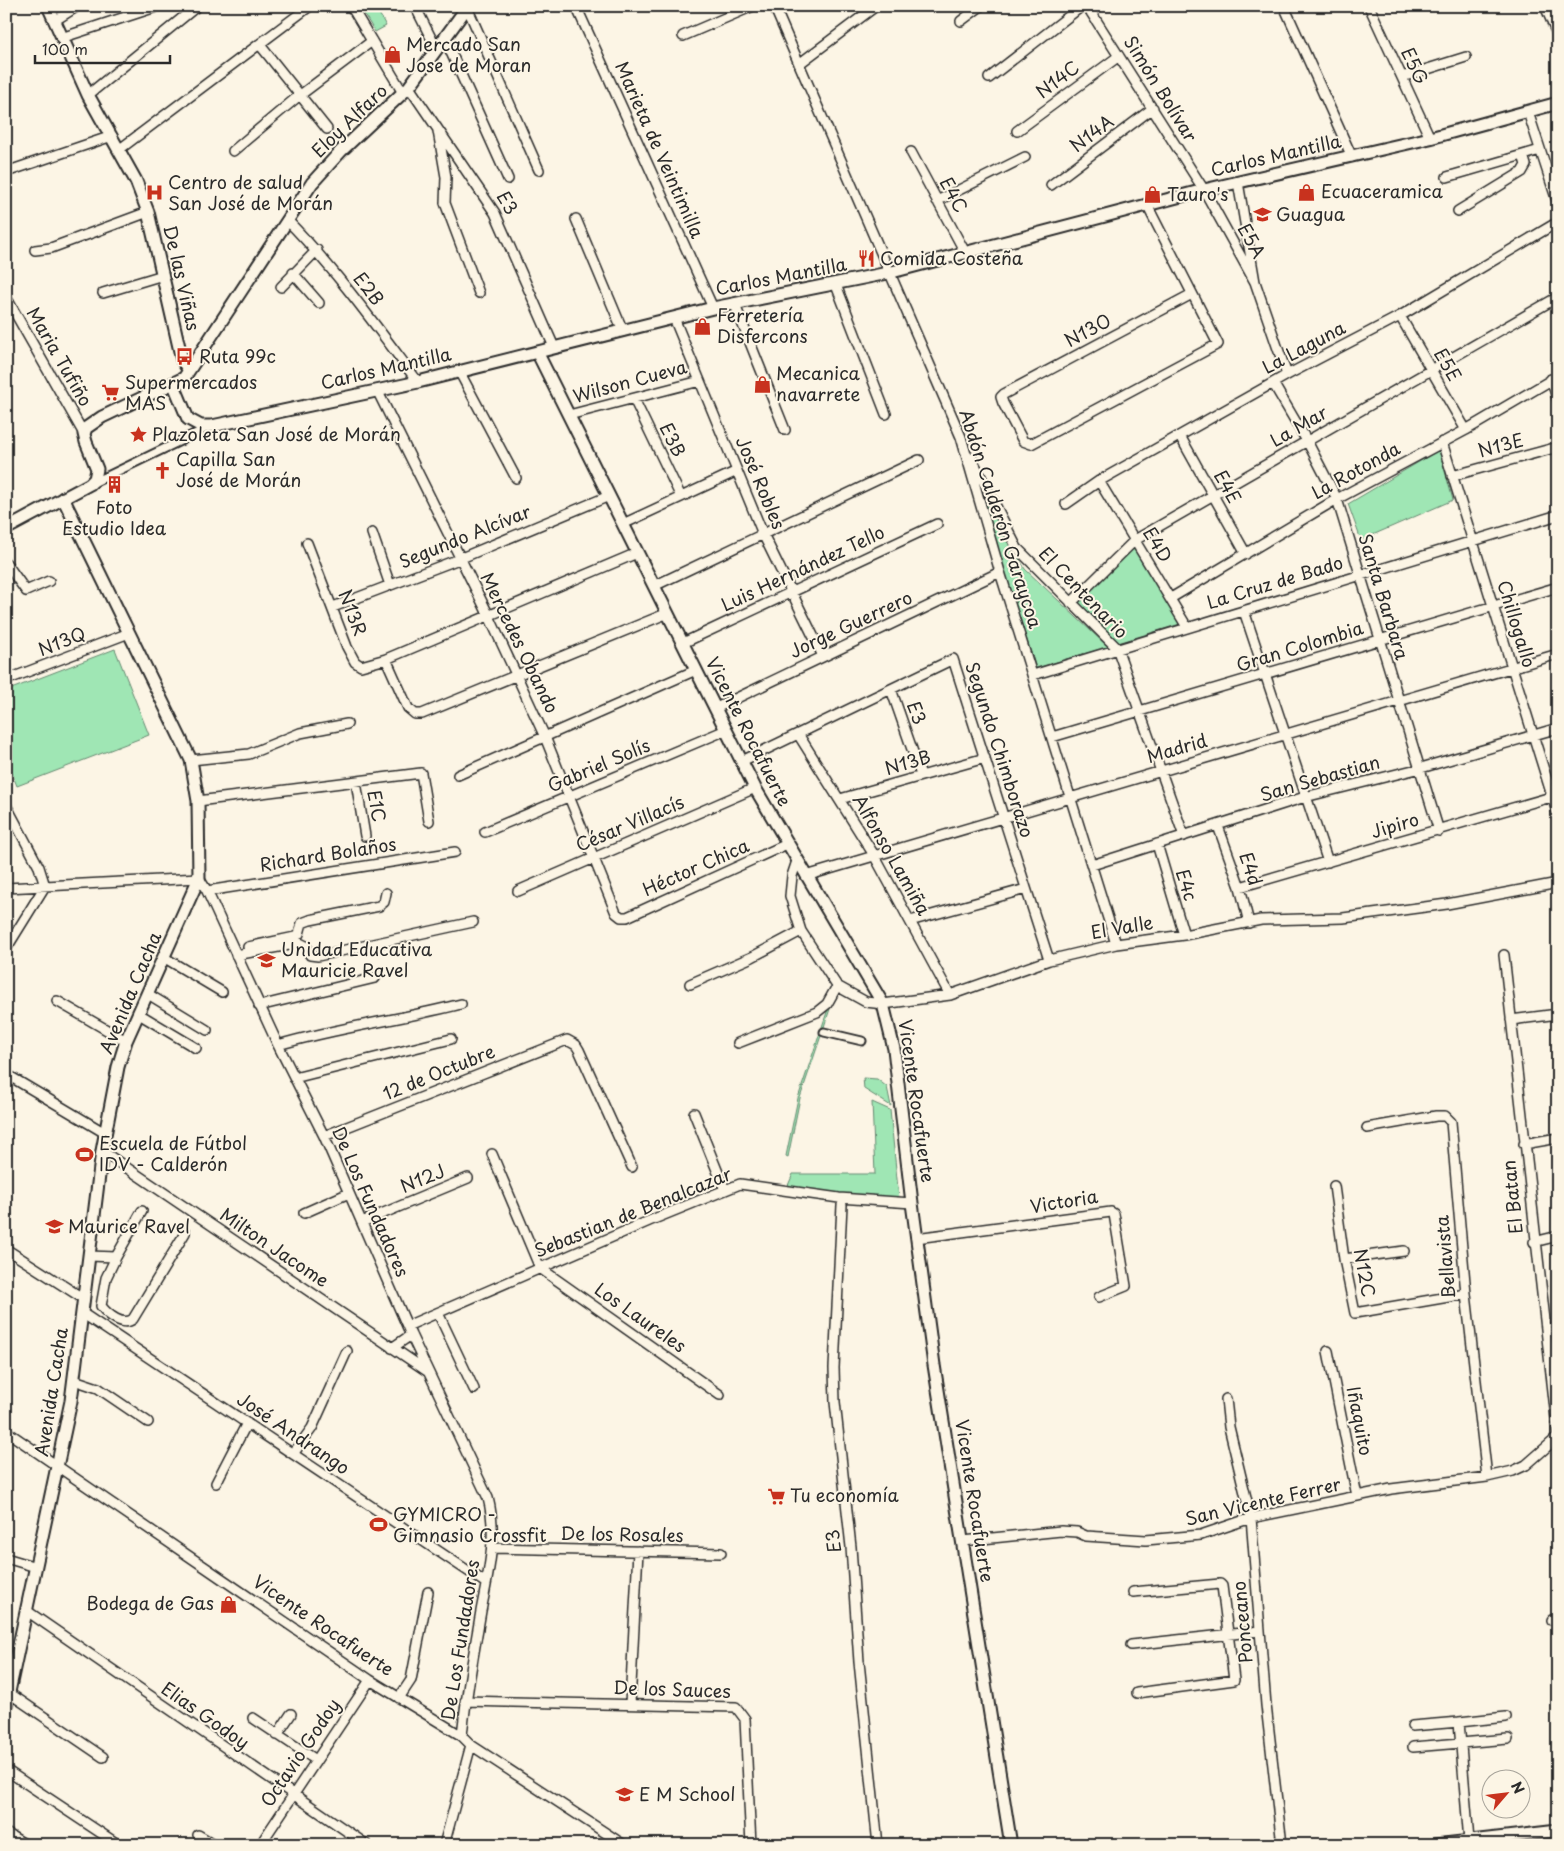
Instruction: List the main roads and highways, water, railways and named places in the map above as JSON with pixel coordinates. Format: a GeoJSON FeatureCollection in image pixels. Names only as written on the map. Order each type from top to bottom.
{"type":"FeatureCollection","features":[{"type":"Feature","properties":{"kind":"place","name":"Mercado San Jose de Moran"},"geometry":{"type":"Point","coordinates":[392,55]}},
{"type":"Feature","properties":{"kind":"place","name":"Ecuaceramica"},"geometry":{"type":"Point","coordinates":[1307,192]}},
{"type":"Feature","properties":{"kind":"place","name":"Centro de salud San José de Morán"},"geometry":{"type":"Point","coordinates":[154,193]}},
{"type":"Feature","properties":{"kind":"place","name":"Tauro's"},"geometry":{"type":"Point","coordinates":[1153,195]}},
{"type":"Feature","properties":{"kind":"place","name":"Guagua"},"geometry":{"type":"Point","coordinates":[1262,215]}},
{"type":"Feature","properties":{"kind":"place","name":"Comida Costeña"},"geometry":{"type":"Point","coordinates":[866,259]}},
{"type":"Feature","properties":{"kind":"place","name":"Ferretería Disfercons"},"geometry":{"type":"Point","coordinates":[703,326]}},
{"type":"Feature","properties":{"kind":"place","name":"Ruta 99c"},"geometry":{"type":"Point","coordinates":[185,357]}},
{"type":"Feature","properties":{"kind":"place","name":"Mecanica navarrete"},"geometry":{"type":"Point","coordinates":[762,384]}},
{"type":"Feature","properties":{"kind":"place","name":"Supermercados MAS"},"geometry":{"type":"Point","coordinates":[111,393]}},
{"type":"Feature","properties":{"kind":"place","name":"Plazoleta San José de Morán"},"geometry":{"type":"Point","coordinates":[138,435]}},
{"type":"Feature","properties":{"kind":"place","name":"Capilla San José de Morán"},"geometry":{"type":"Point","coordinates":[162,470]}},
{"type":"Feature","properties":{"kind":"place","name":"Foto Estudio Idea"},"geometry":{"type":"Point","coordinates":[114,485]}},
{"type":"Feature","properties":{"kind":"place","name":"Unidad Educativa Mauricie Ravel"},"geometry":{"type":"Point","coordinates":[267,960]}},
{"type":"Feature","properties":{"kind":"place","name":"Escuela de Fútbol IDV - Calderón"},"geometry":{"type":"Point","coordinates":[85,1154]}},
{"type":"Feature","properties":{"kind":"place","name":"Maurice Ravel"},"geometry":{"type":"Point","coordinates":[54,1227]}},
{"type":"Feature","properties":{"kind":"place","name":"Tu economía"},"geometry":{"type":"Point","coordinates":[776,1496]}},
{"type":"Feature","properties":{"kind":"place","name":"GYMICRO - Gimnasio Crossfit"},"geometry":{"type":"Point","coordinates":[379,1525]}},
{"type":"Feature","properties":{"kind":"place","name":"Bodega de Gas"},"geometry":{"type":"Point","coordinates":[228,1604]}},
{"type":"Feature","properties":{"kind":"place","name":"E M School"},"geometry":{"type":"Point","coordinates":[625,1795]}}]}
